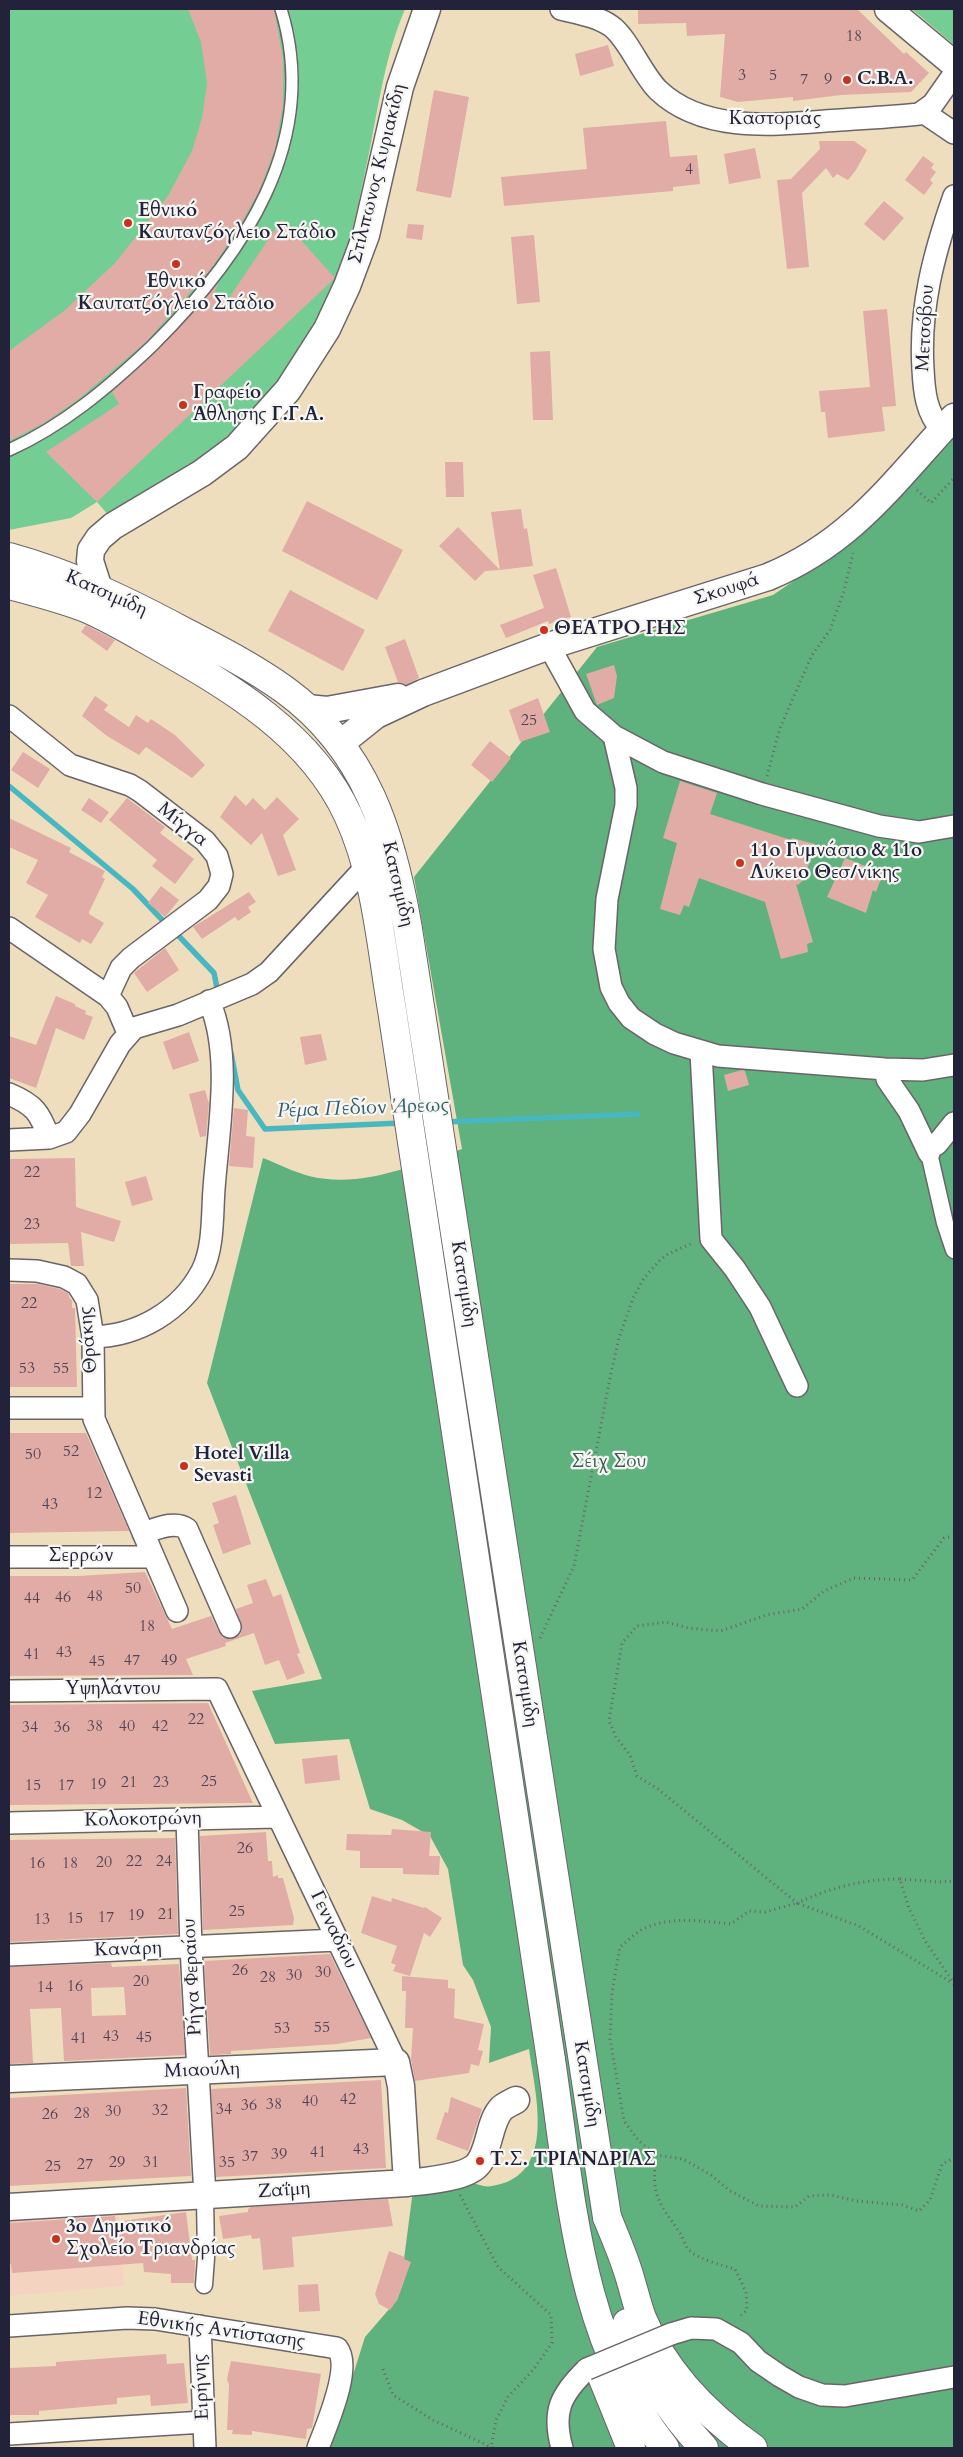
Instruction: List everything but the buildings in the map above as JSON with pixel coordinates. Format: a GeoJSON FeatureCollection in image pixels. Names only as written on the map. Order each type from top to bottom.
{"type":"FeatureCollection","features":[{"type":"Feature","properties":{"kind":"main road","name":"Κατσιμίδη"},"geometry":{"type":"LineString","coordinates":[[9,558],[68,576],[99,589],[238,660],[271,680],[307,708],[341,743],[370,790],[397,872],[410,938],[607,2217]]}},
{"type":"Feature","properties":{"kind":"main road","name":"Κατσιμίδη"},"geometry":{"type":"LineString","coordinates":[[9,585],[89,610],[184,662],[234,692],[268,717],[302,748],[319,769],[348,815],[366,868],[382,950],[579,2245]]}},
{"type":"Feature","properties":{"kind":"main road"},"geometry":{"type":"LineString","coordinates":[[319,769],[341,743]]}},
{"type":"Feature","properties":{"kind":"main road"},"geometry":{"type":"LineString","coordinates":[[607,2217],[622,2304],[639,2355],[669,2406],[704,2448]]}},
{"type":"Feature","properties":{"kind":"main road"},"geometry":{"type":"LineString","coordinates":[[607,2217],[630,2276],[642,2318],[662,2354],[691,2393],[753,2448]]}},
{"type":"Feature","properties":{"kind":"main road"},"geometry":{"type":"LineString","coordinates":[[579,2245],[580,2272],[589,2332],[608,2392],[631,2448]]}},
{"type":"Feature","properties":{"kind":"main road"},"geometry":{"type":"LineString","coordinates":[[579,2245],[599,2321],[614,2366],[634,2403],[665,2448]]}},
{"type":"Feature","properties":{"kind":"street","name":"Στίλπωνος Κυριακίδη"},"geometry":{"type":"LineString","coordinates":[[99,589],[90,562],[91,550],[99,538],[120,522],[202,473],[242,443],[288,390],[328,330],[366,236],[400,87],[427,9]]}},
{"type":"Feature","properties":{"kind":"street","name":"Καστοριάς"},"geometry":{"type":"LineString","coordinates":[[561,9],[593,18],[611,26],[659,90],[685,108],[714,118],[742,123],[780,124],[923,112]]}},
{"type":"Feature","properties":{"kind":"street"},"geometry":{"type":"LineString","coordinates":[[888,9],[954,64]]}},
{"type":"Feature","properties":{"kind":"street"},"geometry":{"type":"LineString","coordinates":[[954,74],[933,104],[923,112],[954,133]]}},
{"type":"Feature","properties":{"kind":"street","name":"Μετσόβου"},"geometry":{"type":"LineString","coordinates":[[948,424],[931,415],[926,398],[922,324],[926,286],[954,196]]}},
{"type":"Feature","properties":{"kind":"street","name":"Σκουφά"},"geometry":{"type":"LineString","coordinates":[[341,743],[376,715],[423,693],[549,646],[787,569],[822,550],[863,516],[948,424]]}},
{"type":"Feature","properties":{"kind":"street"},"geometry":{"type":"LineString","coordinates":[[549,646],[585,711],[614,736],[663,762],[762,794],[879,826],[919,832],[954,826]]}},
{"type":"Feature","properties":{"kind":"street","name":"Σκουφά"},"geometry":{"type":"LineString","coordinates":[[307,708],[327,710],[423,693]]}},
{"type":"Feature","properties":{"kind":"street","name":"Μίγγα"},"geometry":{"type":"LineString","coordinates":[[9,716],[66,762],[77,768],[130,785],[140,791],[210,847],[219,861],[222,870],[221,882],[208,900],[125,964],[108,996]]}},
{"type":"Feature","properties":{"kind":"street"},"geometry":{"type":"LineString","coordinates":[[614,736],[626,788],[626,805],[610,880],[604,922],[604,949],[608,978],[619,1003],[637,1023],[666,1040],[701,1052],[750,1060],[885,1069],[923,1070],[954,1066]]}},
{"type":"Feature","properties":{"kind":"street"},"geometry":{"type":"LineString","coordinates":[[9,1140],[55,1137],[74,1123],[108,1061],[128,1033],[146,1023],[178,1015],[252,984],[269,972],[366,868]]}},
{"type":"Feature","properties":{"kind":"street"},"geometry":{"type":"LineString","coordinates":[[9,928],[108,996],[117,1007],[128,1033]]}},
{"type":"Feature","properties":{"kind":"street"},"geometry":{"type":"LineString","coordinates":[[93,1337],[111,1336],[132,1330],[164,1314],[188,1293],[204,1268],[210,1243],[222,1100],[216,998]]}},
{"type":"Feature","properties":{"kind":"street"},"geometry":{"type":"LineString","coordinates":[[701,1052],[711,1239],[760,1307],[796,1386]]}},
{"type":"Feature","properties":{"kind":"street"},"geometry":{"type":"LineString","coordinates":[[885,1069],[887,1079],[909,1111],[929,1153],[945,1223],[954,1250]]}},
{"type":"Feature","properties":{"kind":"street"},"geometry":{"type":"LineString","coordinates":[[9,1094],[24,1101],[39,1112],[55,1137]]}},
{"type":"Feature","properties":{"kind":"street"},"geometry":{"type":"LineString","coordinates":[[929,1153],[929,1148],[937,1144],[954,1122]]}},
{"type":"Feature","properties":{"kind":"street","name":"Θράκης"},"geometry":{"type":"LineString","coordinates":[[9,1270],[55,1275],[76,1284],[87,1300],[93,1337],[93,1408],[97,1428],[177,1611]]}},
{"type":"Feature","properties":{"kind":"street"},"geometry":{"type":"LineString","coordinates":[[9,1408],[93,1408]]}},
{"type":"Feature","properties":{"kind":"street"},"geometry":{"type":"LineString","coordinates":[[143,1533],[174,1525],[187,1528],[230,1627]]}},
{"type":"Feature","properties":{"kind":"street","name":"Σερρών"},"geometry":{"type":"LineString","coordinates":[[9,1557],[153,1557]]}},
{"type":"Feature","properties":{"kind":"street","name":"Υψηλάντου"},"geometry":{"type":"LineString","coordinates":[[9,1691],[217,1689]]}},
{"type":"Feature","properties":{"kind":"street","name":"Γενναδίου"},"geometry":{"type":"LineString","coordinates":[[217,1689],[396,2062],[403,2098],[407,2183]]}},
{"type":"Feature","properties":{"kind":"street","name":"Κολοκοτρώνη"},"geometry":{"type":"LineString","coordinates":[[9,1823],[277,1817]]}},
{"type":"Feature","properties":{"kind":"street","name":"Ρήγα Φεραίου"},"geometry":{"type":"LineString","coordinates":[[187,1819],[191,1948],[205,2196],[206,2258],[204,2285]]}},
{"type":"Feature","properties":{"kind":"street","name":"Κανάρη"},"geometry":{"type":"LineString","coordinates":[[9,1955],[337,1940]]}},
{"type":"Feature","properties":{"kind":"street","name":"Μιαούλη"},"geometry":{"type":"LineString","coordinates":[[9,2079],[396,2062]]}},
{"type":"Feature","properties":{"kind":"street","name":"Ζαΐμη"},"geometry":{"type":"LineString","coordinates":[[9,2207],[407,2183],[451,2176],[475,2167],[480,2161],[495,2120],[502,2108],[516,2100]]}},
{"type":"Feature","properties":{"kind":"street","name":"Εθνικής Αντίστασης"},"geometry":{"type":"LineString","coordinates":[[9,2326],[127,2318],[155,2319],[334,2347],[340,2352],[343,2360],[342,2374],[318,2448]]}},
{"type":"Feature","properties":{"kind":"street","name":"Ειρήνης"},"geometry":{"type":"LineString","coordinates":[[200,2326],[205,2448]]}},
{"type":"Feature","properties":{"kind":"street"},"geometry":{"type":"LineString","coordinates":[[562,2448],[557,2429],[560,2402],[572,2383],[587,2369],[671,2334],[702,2327],[716,2329],[741,2343],[758,2361],[780,2376],[799,2387],[822,2395],[845,2396],[954,2377]]}},
{"type":"Feature","properties":{"kind":"street"},"geometry":{"type":"LineString","coordinates":[[9,2434],[61,2440],[204,2422]]}},
{"type":"Feature","properties":{"kind":"lane"},"geometry":{"type":"LineString","coordinates":[[9,450],[58,422],[86,403],[142,355],[206,288],[243,237],[263,200],[280,159],[290,112],[292,88],[290,49],[281,9]]}},
{"type":"Feature","properties":{"kind":"path"},"geometry":{"type":"LineString","coordinates":[[902,474],[931,503],[954,478]]}},
{"type":"Feature","properties":{"kind":"path"},"geometry":{"type":"LineString","coordinates":[[762,794],[780,728],[812,655],[830,630],[844,591],[863,516]]}},
{"type":"Feature","properties":{"kind":"path"},"geometry":{"type":"LineString","coordinates":[[539,1641],[574,1566],[608,1387],[619,1338],[633,1298],[652,1268],[668,1254],[684,1246],[711,1239]]}},
{"type":"Feature","properties":{"kind":"path"},"geometry":{"type":"LineString","coordinates":[[954,1536],[944,1538],[912,1580],[854,1578],[824,1591],[802,1609],[766,1615],[721,1631],[688,1628],[666,1622],[636,1626],[622,1643],[609,1721],[616,1737],[630,1755],[637,1776],[658,1789],[797,1903],[858,1926],[954,1984]]}},
{"type":"Feature","properties":{"kind":"path"},"geometry":{"type":"LineString","coordinates":[[900,1879],[909,1908],[925,1941],[954,1984]]}},
{"type":"Feature","properties":{"kind":"path"},"geometry":{"type":"LineString","coordinates":[[954,1881],[938,1882],[900,1879],[863,1881],[828,1889],[797,1903],[765,1912],[749,1911],[731,1924],[698,1920],[671,1921],[645,1928],[620,1947],[612,1992],[610,2039],[624,2121],[638,2140],[656,2155],[683,2159],[711,2175],[730,2191],[760,2206],[795,2207],[809,2196],[830,2195],[857,2201],[902,2205],[919,2211],[930,2200],[942,2164],[954,2158]]}},
{"type":"Feature","properties":{"kind":"path"},"geometry":{"type":"LineString","coordinates":[[656,2155],[653,2178],[660,2205],[690,2250],[716,2264],[736,2269],[746,2292],[747,2310],[738,2317],[741,2343]]}},
{"type":"Feature","properties":{"kind":"path"},"geometry":{"type":"LineString","coordinates":[[383,2369],[393,2395],[433,2420],[492,2448],[496,2420],[508,2397],[533,2370],[552,2343],[551,2315],[498,2267],[451,2176]]}},
{"type":"Feature","properties":{"kind":"shaded area"},"geometry":{"type":"Polygon","coordinates":[[[118,2212],[124,2286],[9,2296],[9,2220],[118,2212]]]}},
{"type":"Feature","properties":{"kind":"green space","name":"Εθνικό Καυτατζόγλειο Στάδιο"},"geometry":{"type":"Polygon","coordinates":[[[9,9],[405,9],[385,71],[369,156],[342,266],[321,317],[289,369],[263,401],[219,443],[179,472],[110,517],[97,502],[71,518],[9,530],[9,9]]]}},
{"type":"Feature","properties":{"kind":"green space"},"geometry":{"type":"Polygon","coordinates":[[[912,9],[954,9],[954,45],[953,44],[912,9]]]}},
{"type":"Feature","properties":{"kind":"green space","name":"Σέιχ Σου"},"geometry":{"type":"Polygon","coordinates":[[[954,429],[954,2448],[330,2448],[365,2337],[397,2300],[405,2278],[404,2259],[413,2190],[466,2182],[482,2186],[492,2186],[513,2179],[526,2167],[534,2150],[537,2131],[537,2109],[529,2049],[489,2063],[491,2027],[473,1980],[463,1965],[448,1869],[430,1836],[402,1820],[370,1809],[349,1739],[275,1744],[252,1691],[322,1679],[207,1383],[263,1158],[309,1176],[348,1180],[406,1168],[462,1149],[414,877],[597,647],[773,595],[833,554],[954,429]]]}},
{"type":"Feature","properties":{"kind":"waterway","name":"Ρέμα Πεδίον Άρεως"},"geometry":{"type":"LineString","coordinates":[[9,786],[133,889],[167,925]]}},
{"type":"Feature","properties":{"kind":"waterway","name":"Ρέμα Πεδίον Άρεως"},"geometry":{"type":"LineString","coordinates":[[174,931],[214,973],[218,993]]}},
{"type":"Feature","properties":{"kind":"waterway","name":"Ρέμα Πεδίον Άρεως"},"geometry":{"type":"LineString","coordinates":[[231,1053],[238,1090],[265,1129],[401,1123]]}},
{"type":"Feature","properties":{"kind":"waterway","name":"Ρέμα Πεδίον Άρεως"},"geometry":{"type":"LineString","coordinates":[[445,1122],[638,1114]]}},
{"type":"Feature","properties":{"kind":"place","name":"C.B.A."},"geometry":{"type":"Point","coordinates":[847,80]}},
{"type":"Feature","properties":{"kind":"place","name":"Εθνικό Καυτανζόγλειο Στάδιο"},"geometry":{"type":"Point","coordinates":[128,223]}},
{"type":"Feature","properties":{"kind":"place","name":"Εθνικό Καυτατζόγλειο Στάδιο"},"geometry":{"type":"Point","coordinates":[176,264]}},
{"type":"Feature","properties":{"kind":"place","name":"Γραφείο Άθλησης Γ.Γ.Α."},"geometry":{"type":"Point","coordinates":[183,405]}},
{"type":"Feature","properties":{"kind":"place","name":"ΘΕΑΤΡΟ ΓΗΣ"},"geometry":{"type":"Point","coordinates":[544,630]}},
{"type":"Feature","properties":{"kind":"place","name":"11ο Γυμνάσιο & 11ο Λύκειο Θεσ/νίκης"},"geometry":{"type":"Point","coordinates":[740,863]}},
{"type":"Feature","properties":{"kind":"place","name":"Hotel Villa Sevasti"},"geometry":{"type":"Point","coordinates":[184,1466]}},
{"type":"Feature","properties":{"kind":"place","name":"Τ.Σ. ΤΡΙΑΝΔΡΙΑΣ"},"geometry":{"type":"Point","coordinates":[480,2161]}},
{"type":"Feature","properties":{"kind":"place","name":"3ο Δημοτικό Σχολείο Τριανδρίας"},"geometry":{"type":"Point","coordinates":[56,2239]}}]}
